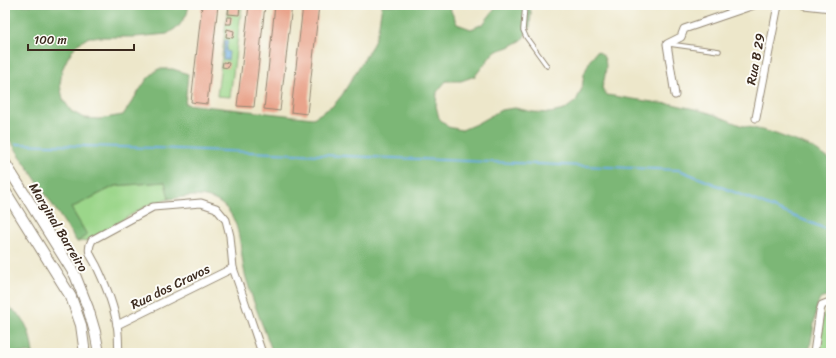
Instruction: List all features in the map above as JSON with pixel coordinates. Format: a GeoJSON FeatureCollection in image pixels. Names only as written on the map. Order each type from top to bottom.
{"type":"FeatureCollection","features":[{"type":"Feature","properties":{"kind":"street"},"geometry":{"type":"LineString","coordinates":[[674,95],[668,44],[681,37],[684,29],[754,5]]}},
{"type":"Feature","properties":{"kind":"street","name":"Rua B 29"},"geometry":{"type":"LineString","coordinates":[[756,118],[778,5]]}},
{"type":"Feature","properties":{"kind":"street"},"geometry":{"type":"LineString","coordinates":[[804,5],[831,8]]}},
{"type":"Feature","properties":{"kind":"street","name":"Marginal Barreiro"},"geometry":{"type":"LineString","coordinates":[[5,163],[75,275],[88,308],[99,353]]}},
{"type":"Feature","properties":{"kind":"street","name":"Marginal Barreiro"},"geometry":{"type":"LineString","coordinates":[[5,191],[71,297],[81,325],[84,353]]}},
{"type":"Feature","properties":{"kind":"street"},"geometry":{"type":"LineString","coordinates":[[119,353],[118,325],[98,268],[89,251],[89,246],[92,240],[153,207],[201,203],[216,208],[226,220],[230,236],[233,268],[261,352]]}},
{"type":"Feature","properties":{"kind":"street","name":"Rua dos Cravos"},"geometry":{"type":"LineString","coordinates":[[118,325],[233,268]]}},
{"type":"Feature","properties":{"kind":"street"},"geometry":{"type":"LineString","coordinates":[[814,353],[822,305],[827,303],[831,304]]}},
{"type":"Feature","properties":{"kind":"lane"},"geometry":{"type":"LineString","coordinates":[[525,5],[523,30],[526,37],[547,66]]}},
{"type":"Feature","properties":{"kind":"lane"},"geometry":{"type":"LineString","coordinates":[[668,44],[719,51]]}},
{"type":"Feature","properties":{"kind":"green space"},"geometry":{"type":"Polygon","coordinates":[[[5,5],[189,5],[187,14],[179,26],[167,34],[135,37],[89,37],[76,45],[62,70],[60,85],[63,99],[71,111],[84,118],[99,119],[123,115],[147,79],[158,69],[173,69],[188,74],[185,104],[313,118],[333,106],[342,95],[373,44],[378,30],[382,5],[450,5],[457,24],[471,29],[483,24],[498,5],[529,5],[531,12],[530,27],[522,40],[509,47],[494,52],[475,76],[461,81],[446,81],[437,92],[436,106],[439,118],[448,127],[462,130],[501,110],[515,108],[533,112],[550,113],[564,110],[576,101],[582,88],[584,74],[590,60],[597,51],[606,62],[602,88],[607,95],[672,104],[699,110],[740,125],[770,132],[811,147],[831,160],[831,299],[826,297],[820,299],[817,306],[809,353],[273,353],[244,271],[236,226],[226,208],[217,201],[199,196],[169,199],[165,182],[115,186],[71,208],[87,235],[77,242],[5,133],[5,5]]]}},
{"type":"Feature","properties":{"kind":"green space"},"geometry":{"type":"Polygon","coordinates":[[[228,5],[242,5],[230,97],[217,96],[228,5]]]}},
{"type":"Feature","properties":{"kind":"green space"},"geometry":{"type":"Polygon","coordinates":[[[165,182],[169,199],[150,204],[86,241],[77,242],[87,235],[71,208],[115,186],[165,182]]]}},
{"type":"Feature","properties":{"kind":"green space"},"geometry":{"type":"Polygon","coordinates":[[[5,303],[20,316],[26,325],[33,353],[5,353],[5,303]]]}},
{"type":"Feature","properties":{"kind":"green space"},"geometry":{"type":"Polygon","coordinates":[[[831,309],[831,353],[818,353],[823,315],[831,309]]]}},
{"type":"Feature","properties":{"kind":"water"},"geometry":{"type":"Polygon","coordinates":[[[225,40],[228,40],[226,51],[229,52],[228,60],[223,59],[225,40]]]}},
{"type":"Feature","properties":{"kind":"building"},"geometry":{"type":"Polygon","coordinates":[[[202,5],[218,5],[207,104],[191,102],[202,5]]]}},
{"type":"Feature","properties":{"kind":"building"},"geometry":{"type":"Polygon","coordinates":[[[229,5],[240,5],[239,15],[228,14],[229,5]]]}},
{"type":"Feature","properties":{"kind":"building"},"geometry":{"type":"Polygon","coordinates":[[[249,5],[265,5],[254,107],[237,106],[249,5]]]}},
{"type":"Feature","properties":{"kind":"building"},"geometry":{"type":"Polygon","coordinates":[[[275,5],[292,5],[280,111],[264,109],[275,5]]]}},
{"type":"Feature","properties":{"kind":"building"},"geometry":{"type":"Polygon","coordinates":[[[303,5],[319,5],[307,114],[291,112],[303,5]]]}},
{"type":"Feature","properties":{"kind":"building"},"geometry":{"type":"Polygon","coordinates":[[[227,17],[232,17],[231,24],[226,24],[227,17]]]}},
{"type":"Feature","properties":{"kind":"building"},"geometry":{"type":"Polygon","coordinates":[[[227,29],[234,31],[233,38],[226,37],[227,29]]]}},
{"type":"Feature","properties":{"kind":"building"},"geometry":{"type":"Polygon","coordinates":[[[223,62],[229,63],[228,68],[222,67],[223,62]]]}},
{"type":"Feature","properties":{"kind":"waterway"},"geometry":{"type":"LineString","coordinates":[[16,144],[155,148],[679,170],[831,231]]}}]}
